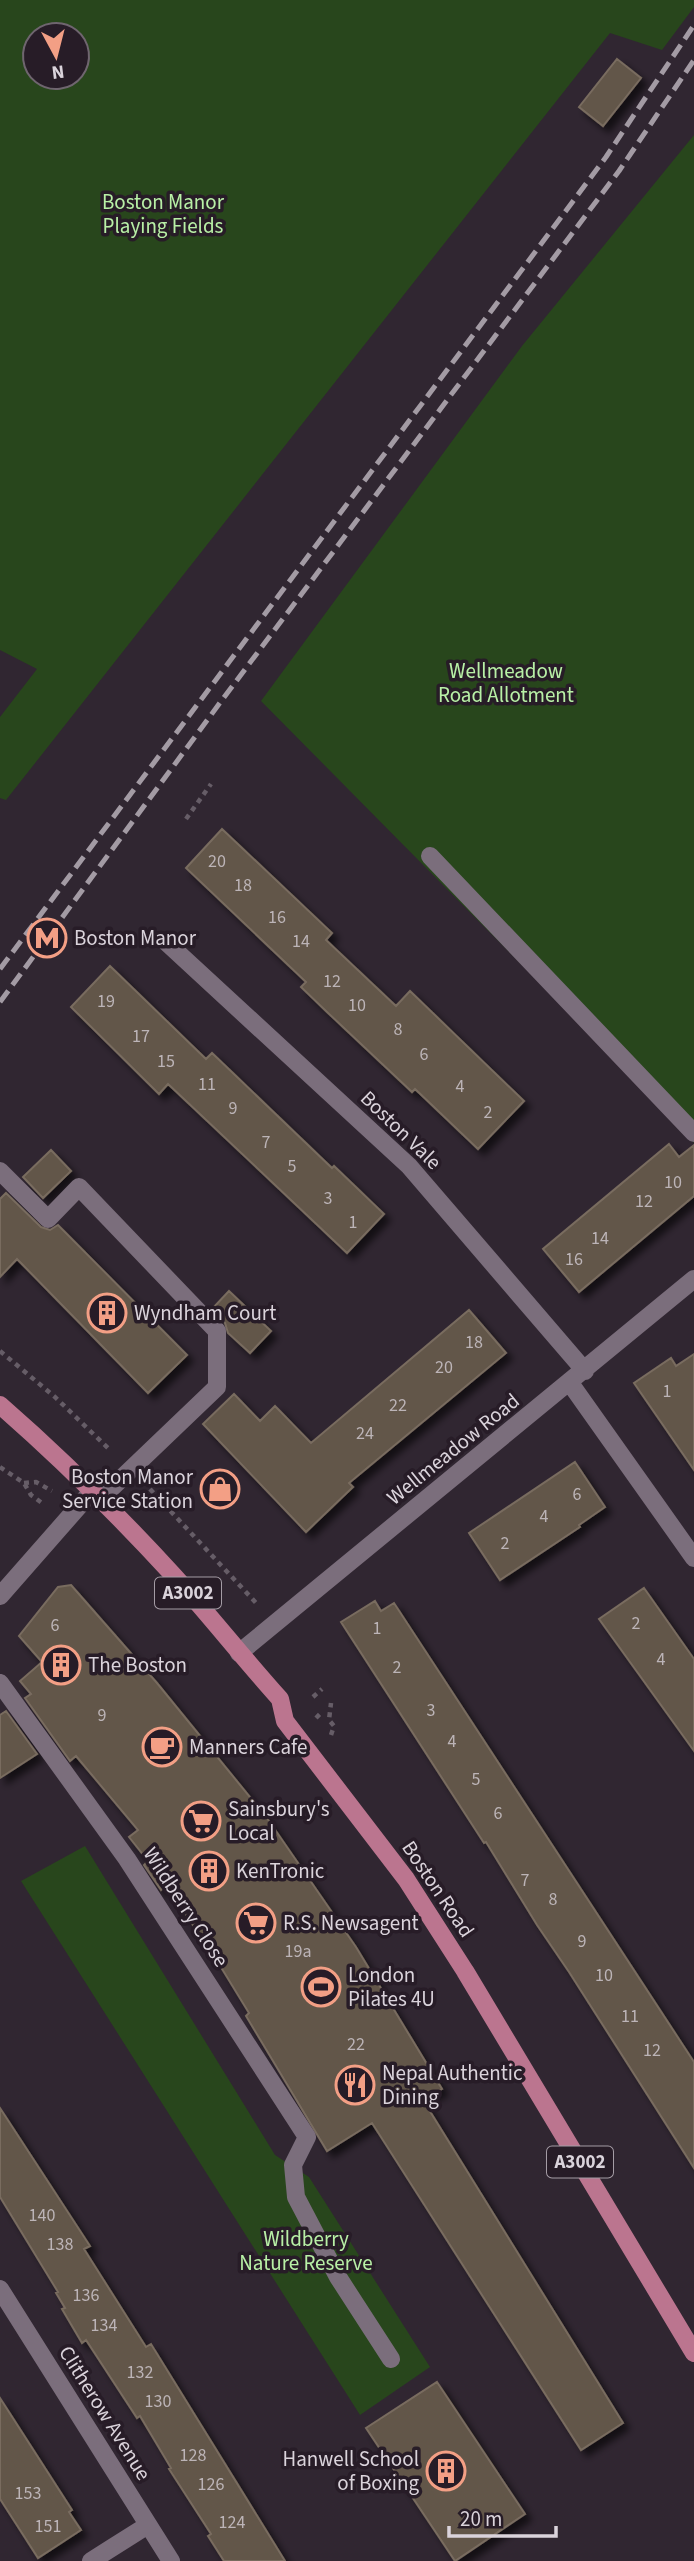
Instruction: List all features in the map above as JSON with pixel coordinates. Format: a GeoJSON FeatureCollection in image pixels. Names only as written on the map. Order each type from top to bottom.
{"type":"FeatureCollection","features":[{"type":"Feature","properties":{"kind":"main road","name":"A3002"},"geometry":{"type":"LineString","coordinates":[[0,1405],[97,1494]]}},
{"type":"Feature","properties":{"kind":"main road","name":"Boston Road"},"geometry":{"type":"LineString","coordinates":[[97,1494],[177,1579],[279,1699],[285,1721],[406,1879],[466,1972],[694,2353]]}},
{"type":"Feature","properties":{"kind":"street"},"geometry":{"type":"LineString","coordinates":[[430,856],[694,1133]]}},
{"type":"Feature","properties":{"kind":"street","name":"Boston Vale"},"geometry":{"type":"LineString","coordinates":[[165,942],[409,1166],[585,1371]]}},
{"type":"Feature","properties":{"kind":"street"},"geometry":{"type":"LineString","coordinates":[[0,1171],[48,1219],[79,1187],[217,1331],[218,1387],[97,1494],[0,1596]]}},
{"type":"Feature","properties":{"kind":"street","name":"Wellmeadow Road"},"geometry":{"type":"LineString","coordinates":[[239,1653],[694,1279]]}},
{"type":"Feature","properties":{"kind":"street"},"geometry":{"type":"LineString","coordinates":[[569,1383],[694,1558]]}},
{"type":"Feature","properties":{"kind":"street","name":"Wildberry Close"},"geometry":{"type":"LineString","coordinates":[[0,1683],[127,1859],[307,2137],[293,2165],[296,2197],[338,2277],[391,2359]]}},
{"type":"Feature","properties":{"kind":"street","name":"Clitherow Avenue"},"geometry":{"type":"LineString","coordinates":[[0,2289],[171,2561]]}},
{"type":"Feature","properties":{"kind":"street"},"geometry":{"type":"LineString","coordinates":[[91,2561],[148,2525]]}},
{"type":"Feature","properties":{"kind":"path"},"geometry":{"type":"LineString","coordinates":[[186,819],[211,784]]}},
{"type":"Feature","properties":{"kind":"path"},"geometry":{"type":"LineString","coordinates":[[0,1467],[24,1483],[42,1503]]}},
{"type":"Feature","properties":{"kind":"path"},"geometry":{"type":"LineString","coordinates":[[24,1483],[36,1482],[53,1491]]}},
{"type":"Feature","properties":{"kind":"path"},"geometry":{"type":"LineString","coordinates":[[313,1697],[322,1689]]}},
{"type":"Feature","properties":{"kind":"green space","name":"Boston Manor Playing Fields"},"geometry":{"type":"Polygon","coordinates":[[[0,0],[694,0],[694,7],[662,50],[610,33],[6,800],[0,798],[0,717],[37,669],[0,650],[0,0]]]}},
{"type":"Feature","properties":{"kind":"green space","name":"Wellmeadow Road Allotment"},"geometry":{"type":"Polygon","coordinates":[[[694,135],[694,1143],[608,1052],[261,701],[522,346],[694,135]]]}},
{"type":"Feature","properties":{"kind":"green space","name":"Wildberry Nature Reserve"},"geometry":{"type":"Polygon","coordinates":[[[85,1846],[275,2155],[309,2177],[430,2367],[360,2415],[21,1881],[85,1846]]]}},
{"type":"Feature","properties":{"kind":"building"},"geometry":{"type":"Polygon","coordinates":[[[617,59],[641,78],[603,126],[579,107],[617,59]]]}},
{"type":"Feature","properties":{"kind":"building"},"geometry":{"type":"Polygon","coordinates":[[[222,829],[332,933],[326,940],[396,1006],[410,991],[524,1101],[478,1149],[415,1089],[412,1092],[301,987],[306,982],[186,868],[222,829]]]}},
{"type":"Feature","properties":{"kind":"building"},"geometry":{"type":"Polygon","coordinates":[[[110,966],[206,1059],[212,1053],[384,1214],[347,1253],[168,1084],[159,1094],[71,1007],[110,966]]]}},
{"type":"Feature","properties":{"kind":"building"},"geometry":{"type":"Polygon","coordinates":[[[669,1144],[679,1157],[694,1145],[694,1196],[579,1292],[543,1249],[669,1144]]]}},
{"type":"Feature","properties":{"kind":"building"},"geometry":{"type":"Polygon","coordinates":[[[51,1150],[71,1171],[43,1198],[23,1177],[51,1150]]]}},
{"type":"Feature","properties":{"kind":"building","name":"Wyndham Court"},"geometry":{"type":"Polygon","coordinates":[[[6,1193],[41,1227],[50,1230],[58,1225],[187,1355],[148,1393],[17,1259],[0,1277],[0,1199],[6,1193]]]}},
{"type":"Feature","properties":{"kind":"building"},"geometry":{"type":"Polygon","coordinates":[[[229,1291],[271,1331],[250,1353],[228,1333],[225,1323],[212,1309],[229,1291]]]}},
{"type":"Feature","properties":{"kind":"building"},"geometry":{"type":"Polygon","coordinates":[[[469,1310],[506,1353],[349,1483],[353,1487],[306,1532],[203,1424],[234,1394],[260,1421],[275,1406],[311,1443],[469,1310]]]}},
{"type":"Feature","properties":{"kind":"building"},"geometry":{"type":"Polygon","coordinates":[[[694,1354],[694,1470],[634,1383],[671,1358],[676,1366],[694,1354]]]}},
{"type":"Feature","properties":{"kind":"building"},"geometry":{"type":"Polygon","coordinates":[[[575,1462],[605,1507],[579,1525],[580,1527],[500,1580],[469,1533],[575,1462]]]}},
{"type":"Feature","properties":{"kind":"building"},"geometry":{"type":"Polygon","coordinates":[[[71,1585],[157,1683],[267,1818],[356,1947],[442,2089],[423,2100],[623,2423],[581,2450],[372,2123],[327,2151],[246,2016],[249,2013],[219,1964],[166,1885],[161,1890],[144,1865],[148,1861],[129,1837],[138,1830],[76,1756],[70,1761],[25,1698],[31,1694],[20,1681],[42,1662],[19,1636],[58,1587],[71,1585]]]}},
{"type":"Feature","properties":{"kind":"building"},"geometry":{"type":"Polygon","coordinates":[[[644,1588],[694,1659],[694,1751],[599,1619],[644,1588]]]}},
{"type":"Feature","properties":{"kind":"building"},"geometry":{"type":"Polygon","coordinates":[[[375,1601],[381,1611],[394,1603],[694,2062],[694,2168],[486,1842],[484,1843],[341,1622],[375,1601]]]}},
{"type":"Feature","properties":{"kind":"building"},"geometry":{"type":"Polygon","coordinates":[[[6,1711],[37,1754],[0,1778],[0,1715],[6,1711]]]}},
{"type":"Feature","properties":{"kind":"building"},"geometry":{"type":"Polygon","coordinates":[[[0,2108],[90,2246],[84,2249],[146,2347],[151,2344],[285,2561],[224,2561],[208,2536],[211,2534],[169,2469],[171,2468],[140,2416],[137,2418],[86,2340],[82,2343],[62,2309],[65,2308],[56,2293],[58,2292],[0,2197],[0,2108]]]}},
{"type":"Feature","properties":{"kind":"building","name":"Hanwell School of Boxing"},"geometry":{"type":"Polygon","coordinates":[[[437,2382],[525,2514],[455,2561],[366,2428],[437,2382]]]}},
{"type":"Feature","properties":{"kind":"building"},"geometry":{"type":"Polygon","coordinates":[[[0,2398],[72,2510],[69,2512],[81,2530],[38,2558],[0,2499],[0,2398]]]}},
{"type":"Feature","properties":{"kind":"railway"},"geometry":{"type":"LineString","coordinates":[[0,969],[606,157],[694,25]]}},
{"type":"Feature","properties":{"kind":"railway"},"geometry":{"type":"LineString","coordinates":[[0,1002],[222,700],[619,171],[694,60]]}},
{"type":"Feature","properties":{"kind":"place","name":"Boston Manor"},"geometry":{"type":"Point","coordinates":[47,938]}},
{"type":"Feature","properties":{"kind":"place","name":"Wyndham Court"},"geometry":{"type":"Point","coordinates":[107,1313]}},
{"type":"Feature","properties":{"kind":"place","name":"Boston Manor Service Station"},"geometry":{"type":"Point","coordinates":[220,1489]}},
{"type":"Feature","properties":{"kind":"place","name":"The Boston"},"geometry":{"type":"Point","coordinates":[61,1665]}},
{"type":"Feature","properties":{"kind":"place","name":"Manners Cafe"},"geometry":{"type":"Point","coordinates":[162,1747]}},
{"type":"Feature","properties":{"kind":"place","name":"Sainsbury's Local"},"geometry":{"type":"Point","coordinates":[201,1821]}},
{"type":"Feature","properties":{"kind":"place","name":"KenTronic"},"geometry":{"type":"Point","coordinates":[209,1871]}},
{"type":"Feature","properties":{"kind":"place","name":"R.S. Newsagent"},"geometry":{"type":"Point","coordinates":[256,1923]}},
{"type":"Feature","properties":{"kind":"place","name":"London Pilates 4U"},"geometry":{"type":"Point","coordinates":[321,1987]}},
{"type":"Feature","properties":{"kind":"place","name":"Nepal Authentic Dining"},"geometry":{"type":"Point","coordinates":[355,2085]}},
{"type":"Feature","properties":{"kind":"place","name":"Hanwell School of Boxing"},"geometry":{"type":"Point","coordinates":[446,2471]}}]}
